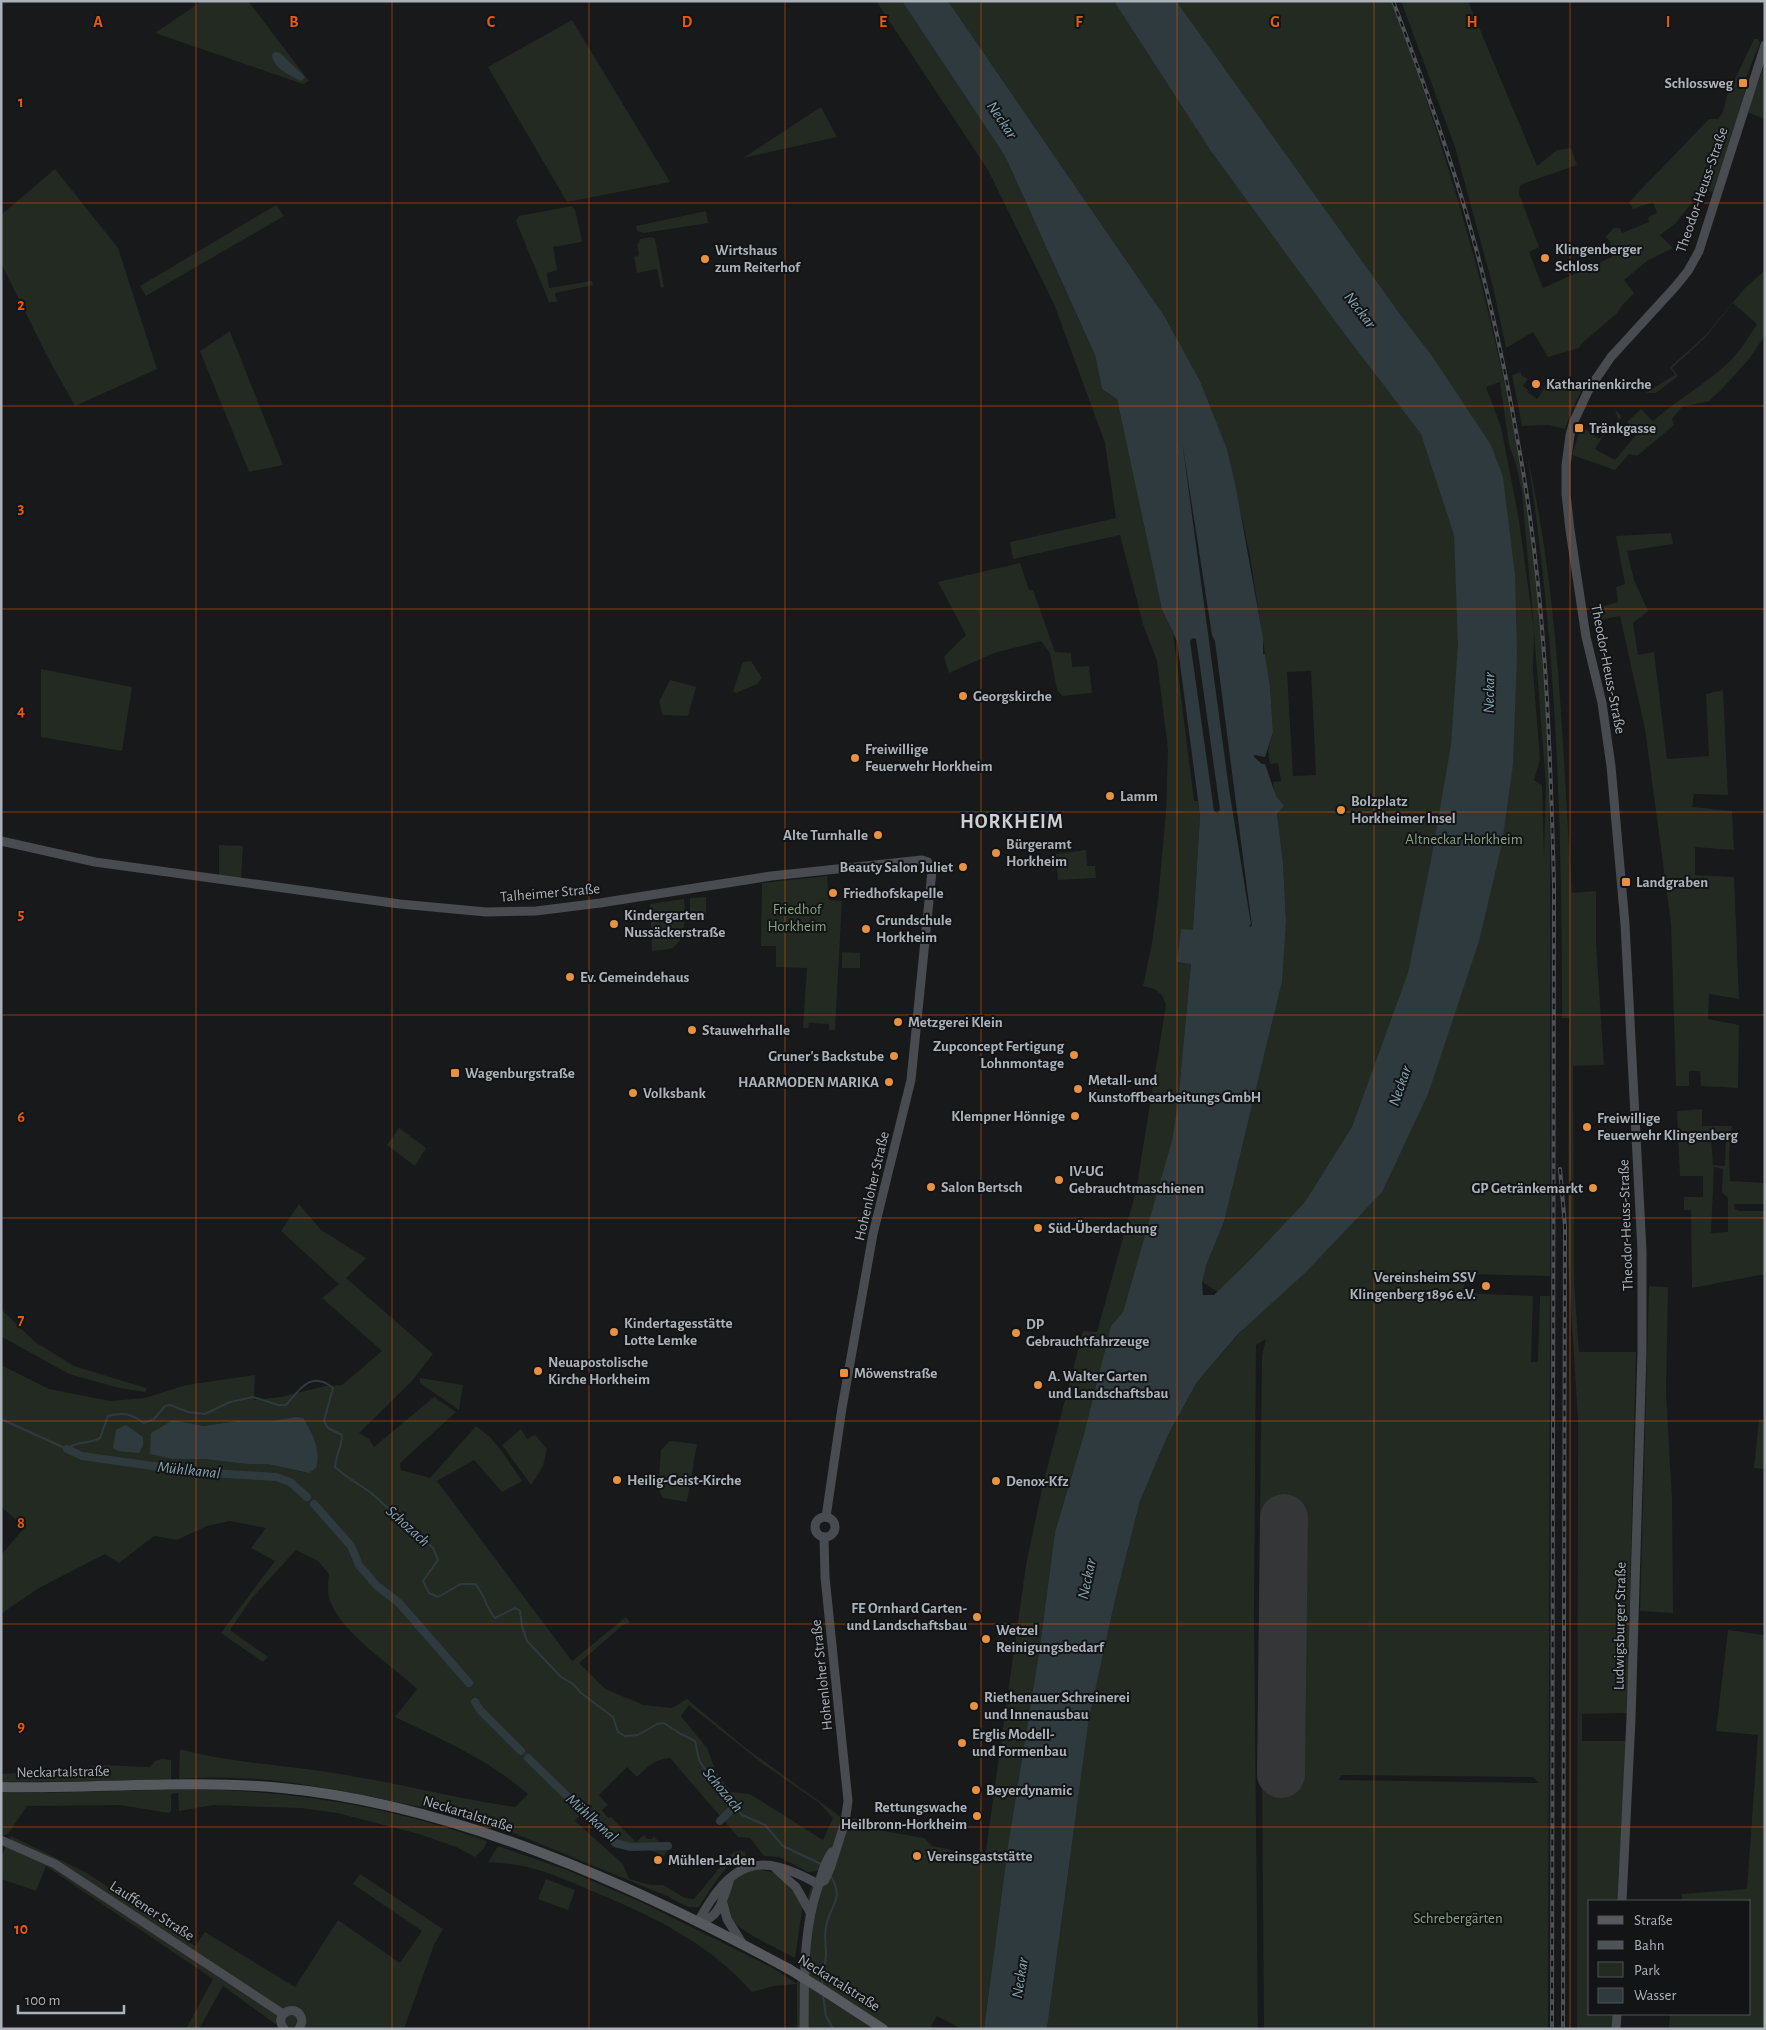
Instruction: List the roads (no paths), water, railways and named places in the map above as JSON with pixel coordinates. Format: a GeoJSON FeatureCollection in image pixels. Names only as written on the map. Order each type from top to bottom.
{"type":"FeatureCollection","features":[{"type":"Feature","properties":{"kind":"main road","name":"Neckartalstraße"},"geometry":{"type":"LineString","coordinates":[[1,1787],[221,1785],[282,1788],[338,1796],[406,1810],[492,1836],[586,1872],[698,1922],[742,1943],[789,1969],[882,2029]]}},
{"type":"Feature","properties":{"kind":"street","name":"Theodor-Heuss-Straße"},"geometry":{"type":"LineString","coordinates":[[1642,1352],[1642,1251],[1625,924],[1611,766],[1602,703],[1586,637],[1570,530],[1566,494],[1566,465],[1574,421],[1592,384],[1611,357],[1688,271],[1699,251],[1765,45]]}},
{"type":"Feature","properties":{"kind":"street","name":"Talheimer Straße"},"geometry":{"type":"LineString","coordinates":[[1,841],[95,862],[393,903],[486,912],[536,911],[789,874],[922,860],[928,862]]}},
{"type":"Feature","properties":{"kind":"street","name":"Hohenloher Straße"},"geometry":{"type":"LineString","coordinates":[[826,1517],[842,1408],[873,1234],[911,1080],[932,871],[928,862]]}},
{"type":"Feature","properties":{"kind":"street","name":"Ludwigsburger Straße"},"geometry":{"type":"LineString","coordinates":[[1622,1900],[1631,1719],[1642,1352]]}},
{"type":"Feature","properties":{"kind":"street","name":"Hohenloher Straße"},"geometry":{"type":"LineString","coordinates":[[826,1517],[833,1520],[835,1528],[833,1533],[824,1537],[817,1533],[815,1525],[821,1518],[826,1517]]}},
{"type":"Feature","properties":{"kind":"street","name":"Hohenloher Straße"},"geometry":{"type":"LineString","coordinates":[[820,1882],[836,1848],[848,1811],[848,1789],[825,1577],[824,1537]]}},
{"type":"Feature","properties":{"kind":"street","name":"Lauffener Straße"},"geometry":{"type":"LineString","coordinates":[[1,1840],[55,1864],[282,2014],[290,2010],[297,2012],[302,2018],[302,2028]]}},
{"type":"Feature","properties":{"kind":"street"},"geometry":{"type":"LineString","coordinates":[[698,1922],[718,1890],[737,1872],[752,1865],[766,1864],[820,1882]]}},
{"type":"Feature","properties":{"kind":"street"},"geometry":{"type":"LineString","coordinates":[[773,1867],[790,1880],[806,1888],[820,1882]]}},
{"type":"Feature","properties":{"kind":"street"},"geometry":{"type":"LineString","coordinates":[[698,1922],[711,1918],[722,1900],[730,1879]]}},
{"type":"Feature","properties":{"kind":"street"},"geometry":{"type":"LineString","coordinates":[[790,1880],[810,1912]]}},
{"type":"Feature","properties":{"kind":"street"},"geometry":{"type":"LineString","coordinates":[[804,2029],[806,1940],[810,1912],[820,1882]]}},
{"type":"Feature","properties":{"kind":"street"},"geometry":{"type":"LineString","coordinates":[[722,1900],[727,1919],[742,1943]]}},
{"type":"Feature","properties":{"kind":"street"},"geometry":{"type":"LineString","coordinates":[[282,2014],[280,2022],[284,2029]]}},
{"type":"Feature","properties":{"kind":"street"},"geometry":{"type":"LineString","coordinates":[[1616,2029],[1617,2015]]}},
{"type":"Feature","properties":{"kind":"water","name":"Neckar"},"geometry":{"type":"Polygon","coordinates":[[[902,1],[948,1],[1165,317],[1200,381],[1227,449],[1236,488],[1270,687],[1273,732],[1265,757],[1253,756],[1262,764],[1265,764],[1276,796],[1284,806],[1277,814],[1283,862],[1286,921],[1282,981],[1224,1222],[1207,1263],[1202,1282],[1203,1295],[1214,1295],[1305,1202],[1352,1127],[1408,973],[1431,860],[1451,745],[1458,644],[1454,535],[1421,434],[1344,333],[1211,151],[1114,1],[1176,1],[1399,313],[1432,356],[1491,445],[1503,477],[1515,575],[1517,654],[1513,764],[1502,844],[1479,941],[1428,1094],[1382,1192],[1306,1272],[1239,1333],[1197,1382],[1168,1435],[1140,1501],[1116,1596],[1089,1718],[1047,2029],[984,2029],[1008,1846],[1040,1646],[1055,1532],[1084,1434],[1111,1326],[1123,1312],[1172,1140],[1178,1102],[1191,964],[1177,962],[1181,929],[1193,930],[1200,815],[1177,641],[1162,610],[1117,399],[1102,389],[1095,355],[1005,156],[902,1]],[[1182,441],[1229,789],[1251,924],[1249,926],[1251,927],[1252,925],[1215,641],[1212,635],[1182,441]],[[1193,638],[1190,641],[1214,811],[1217,813],[1220,810],[1196,639],[1193,638]]]}},
{"type":"Feature","properties":{"kind":"water"},"geometry":{"type":"Polygon","coordinates":[[[275,52],[280,53],[305,77],[301,81],[279,68],[273,59],[272,54],[275,52]]]}},
{"type":"Feature","properties":{"kind":"water"},"geometry":{"type":"Polygon","coordinates":[[[296,1417],[303,1418],[317,1448],[316,1468],[309,1473],[267,1464],[247,1464],[203,1459],[173,1459],[150,1454],[151,1433],[173,1420],[204,1426],[236,1421],[271,1421],[296,1417]]]}},
{"type":"Feature","properties":{"kind":"water"},"geometry":{"type":"Polygon","coordinates":[[[126,1425],[143,1437],[143,1445],[139,1453],[118,1451],[113,1448],[116,1430],[126,1425]]]}},
{"type":"Feature","properties":{"kind":"waterway","name":"Schozach"},"geometry":{"type":"LineString","coordinates":[[1,1419],[67,1449],[75,1444],[100,1438],[108,1416],[127,1415],[144,1423],[154,1419],[165,1406],[170,1405],[188,1412],[205,1414],[230,1402],[253,1397],[278,1405],[286,1405],[306,1384],[312,1381],[325,1383],[333,1388],[324,1421],[328,1428],[342,1435],[335,1467],[370,1492],[433,1548],[438,1560],[423,1581],[429,1593],[438,1597],[461,1584],[475,1584],[495,1618],[515,1608],[520,1611],[527,1641],[561,1677],[573,1684],[581,1693],[613,1717],[618,1732],[625,1736],[638,1735],[657,1724],[664,1723],[695,1741],[699,1760],[710,1777],[742,1815],[765,1825],[783,1846],[823,1865]]}},
{"type":"Feature","properties":{"kind":"waterway","name":"Mühlkanal"},"geometry":{"type":"LineString","coordinates":[[67,1449],[82,1456],[196,1472],[276,1477],[290,1482],[307,1497]]}},
{"type":"Feature","properties":{"kind":"waterway","name":"Mühlkanal"},"geometry":{"type":"LineString","coordinates":[[314,1504],[351,1546],[359,1565],[376,1585],[399,1603],[469,1683]]}},
{"type":"Feature","properties":{"kind":"waterway","name":"Mühlkanal"},"geometry":{"type":"LineString","coordinates":[[475,1702],[480,1710],[521,1751]]}},
{"type":"Feature","properties":{"kind":"waterway","name":"Mühlkanal"},"geometry":{"type":"LineString","coordinates":[[528,1758],[615,1843],[631,1847],[668,1846]]}},
{"type":"Feature","properties":{"kind":"waterway","name":"Mühlkanal"},"geometry":{"type":"LineString","coordinates":[[720,1821],[735,1806]]}},
{"type":"Feature","properties":{"kind":"waterway","name":"Schozach"},"geometry":{"type":"LineString","coordinates":[[822,1986],[826,1955],[825,1930],[837,1896],[835,1883],[830,1875]]}},
{"type":"Feature","properties":{"kind":"waterway","name":"Schozach"},"geometry":{"type":"LineString","coordinates":[[823,1996],[826,2016],[833,2029]]}},
{"type":"Feature","properties":{"kind":"railway"},"geometry":{"type":"LineString","coordinates":[[1393,1],[1459,189],[1475,243],[1495,326],[1512,409],[1526,493],[1534,548],[1545,660],[1554,885],[1552,2029]]}},
{"type":"Feature","properties":{"kind":"railway"},"geometry":{"type":"LineString","coordinates":[[1560,1169],[1565,1226],[1563,2029]]}},
{"type":"Feature","properties":{"kind":"place","name":"Schlossweg"},"geometry":{"type":"Point","coordinates":[1743,83]}},
{"type":"Feature","properties":{"kind":"place","name":"Klingenberger Schloss"},"geometry":{"type":"Point","coordinates":[1545,258]}},
{"type":"Feature","properties":{"kind":"place","name":"Wirtshaus zum Reiterhof"},"geometry":{"type":"Point","coordinates":[705,259]}},
{"type":"Feature","properties":{"kind":"place","name":"Katharinenkirche"},"geometry":{"type":"Point","coordinates":[1536,384]}},
{"type":"Feature","properties":{"kind":"place","name":"Tränkgasse"},"geometry":{"type":"Point","coordinates":[1579,428]}},
{"type":"Feature","properties":{"kind":"place","name":"Georgskirche"},"geometry":{"type":"Point","coordinates":[963,696]}},
{"type":"Feature","properties":{"kind":"place","name":"Freiwillige Feuerwehr Horkheim"},"geometry":{"type":"Point","coordinates":[855,758]}},
{"type":"Feature","properties":{"kind":"place","name":"Lamm"},"geometry":{"type":"Point","coordinates":[1110,796]}},
{"type":"Feature","properties":{"kind":"place","name":"Bolzplatz Horkheimer Insel"},"geometry":{"type":"Point","coordinates":[1341,810]}},
{"type":"Feature","properties":{"kind":"place","name":"Alte Turnhalle"},"geometry":{"type":"Point","coordinates":[878,835]}},
{"type":"Feature","properties":{"kind":"place","name":"Bürgeramt Horkheim"},"geometry":{"type":"Point","coordinates":[996,853]}},
{"type":"Feature","properties":{"kind":"place","name":"Beauty Salon Juliet"},"geometry":{"type":"Point","coordinates":[963,867]}},
{"type":"Feature","properties":{"kind":"place","name":"Landgraben"},"geometry":{"type":"Point","coordinates":[1626,882]}},
{"type":"Feature","properties":{"kind":"place","name":"Friedhofskapelle"},"geometry":{"type":"Point","coordinates":[833,893]}},
{"type":"Feature","properties":{"kind":"place","name":"Kindergarten Nussäckerstraße"},"geometry":{"type":"Point","coordinates":[614,924]}},
{"type":"Feature","properties":{"kind":"place","name":"Grundschule Horkheim"},"geometry":{"type":"Point","coordinates":[866,929]}},
{"type":"Feature","properties":{"kind":"place","name":"Ev. Gemeindehaus"},"geometry":{"type":"Point","coordinates":[570,977]}},
{"type":"Feature","properties":{"kind":"place","name":"Metzgerei Klein"},"geometry":{"type":"Point","coordinates":[898,1022]}},
{"type":"Feature","properties":{"kind":"place","name":"Stauwehrhalle"},"geometry":{"type":"Point","coordinates":[692,1030]}},
{"type":"Feature","properties":{"kind":"place","name":"Zupconcept Fertigung Lohnmontage"},"geometry":{"type":"Point","coordinates":[1074,1055]}},
{"type":"Feature","properties":{"kind":"place","name":"Gruner's Backstube"},"geometry":{"type":"Point","coordinates":[894,1056]}},
{"type":"Feature","properties":{"kind":"place","name":"Wagenburgstraße"},"geometry":{"type":"Point","coordinates":[455,1073]}},
{"type":"Feature","properties":{"kind":"place","name":"HAARMODEN MARIKA"},"geometry":{"type":"Point","coordinates":[889,1082]}},
{"type":"Feature","properties":{"kind":"place","name":"Metall- und Kunstoffbearbeitungs GmbH"},"geometry":{"type":"Point","coordinates":[1078,1089]}},
{"type":"Feature","properties":{"kind":"place","name":"Volksbank"},"geometry":{"type":"Point","coordinates":[633,1093]}},
{"type":"Feature","properties":{"kind":"place","name":"Klempner Hönnige"},"geometry":{"type":"Point","coordinates":[1075,1116]}},
{"type":"Feature","properties":{"kind":"place","name":"Freiwillige Feuerwehr Klingenberg"},"geometry":{"type":"Point","coordinates":[1587,1127]}},
{"type":"Feature","properties":{"kind":"place","name":"IV-UG Gebrauchtmaschienen"},"geometry":{"type":"Point","coordinates":[1059,1180]}},
{"type":"Feature","properties":{"kind":"place","name":"Salon Bertsch"},"geometry":{"type":"Point","coordinates":[931,1187]}},
{"type":"Feature","properties":{"kind":"place","name":"GP Getränkemarkt"},"geometry":{"type":"Point","coordinates":[1593,1188]}},
{"type":"Feature","properties":{"kind":"place","name":"Süd-Überdachung"},"geometry":{"type":"Point","coordinates":[1038,1228]}},
{"type":"Feature","properties":{"kind":"place","name":"Vereinsheim SSV Klingenberg 1896 e.V."},"geometry":{"type":"Point","coordinates":[1486,1286]}},
{"type":"Feature","properties":{"kind":"place","name":"Kindertagesstätte Lotte Lemke"},"geometry":{"type":"Point","coordinates":[614,1332]}},
{"type":"Feature","properties":{"kind":"place","name":"DP Gebrauchtfahrzeuge"},"geometry":{"type":"Point","coordinates":[1016,1333]}},
{"type":"Feature","properties":{"kind":"place","name":"Neuapostolische Kirche Horkheim"},"geometry":{"type":"Point","coordinates":[538,1371]}},
{"type":"Feature","properties":{"kind":"place","name":"Möwenstraße"},"geometry":{"type":"Point","coordinates":[844,1373]}},
{"type":"Feature","properties":{"kind":"place","name":"A. Walter Garten und Landschaftsbau"},"geometry":{"type":"Point","coordinates":[1038,1385]}},
{"type":"Feature","properties":{"kind":"place","name":"Heilig-Geist-Kirche"},"geometry":{"type":"Point","coordinates":[617,1480]}},
{"type":"Feature","properties":{"kind":"place","name":"Denox-Kfz"},"geometry":{"type":"Point","coordinates":[996,1481]}},
{"type":"Feature","properties":{"kind":"place","name":"FE Ornhard Garten- und Landschaftsbau"},"geometry":{"type":"Point","coordinates":[977,1617]}},
{"type":"Feature","properties":{"kind":"place","name":"Wetzel Reinigungsbedarf"},"geometry":{"type":"Point","coordinates":[986,1639]}},
{"type":"Feature","properties":{"kind":"place","name":"Riethenauer Schreinerei und Innenausbau"},"geometry":{"type":"Point","coordinates":[974,1706]}},
{"type":"Feature","properties":{"kind":"place","name":"Erglis Modell- und Formenbau"},"geometry":{"type":"Point","coordinates":[962,1743]}},
{"type":"Feature","properties":{"kind":"place","name":"Beyerdynamic"},"geometry":{"type":"Point","coordinates":[976,1790]}},
{"type":"Feature","properties":{"kind":"place","name":"Rettungswache Heilbronn-Horkheim"},"geometry":{"type":"Point","coordinates":[977,1816]}},
{"type":"Feature","properties":{"kind":"place","name":"Vereinsgaststätte"},"geometry":{"type":"Point","coordinates":[917,1856]}},
{"type":"Feature","properties":{"kind":"place","name":"Mühlen-Laden"},"geometry":{"type":"Point","coordinates":[658,1860]}},
{"type":"Feature","properties":{"kind":"district","name":"HORKHEIM"},"geometry":{"type":"Point","coordinates":[1012,822]}},
{"type":"Feature","properties":{"kind":"park label","name":"Altneckar Horkheim"},"geometry":{"type":"Point","coordinates":[1464,839]}},
{"type":"Feature","properties":{"kind":"park label","name":"Friedhof Horkheim"},"geometry":{"type":"Point","coordinates":[797,918]}},
{"type":"Feature","properties":{"kind":"park label","name":"Schrebergärten"},"geometry":{"type":"Point","coordinates":[1458,1918]}}]}
